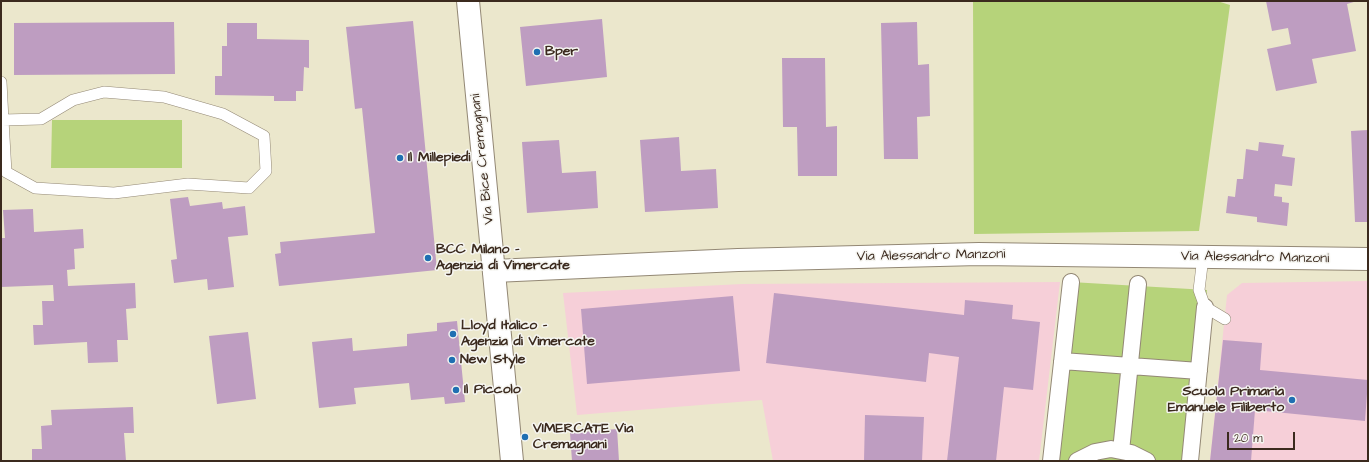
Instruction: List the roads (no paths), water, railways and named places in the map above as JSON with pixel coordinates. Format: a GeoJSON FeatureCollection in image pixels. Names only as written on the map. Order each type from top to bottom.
{"type":"FeatureCollection","features":[{"type":"Feature","properties":{"kind":"street","name":"Via Bice Cremagnani"},"geometry":{"type":"LineString","coordinates":[[468,1],[512,461]]}},
{"type":"Feature","properties":{"kind":"street","name":"Via Alessandro Manzoni"},"geometry":{"type":"LineString","coordinates":[[494,271],[738,260],[964,255],[1368,260]]}},
{"type":"Feature","properties":{"kind":"street"},"geometry":{"type":"LineString","coordinates":[[1051,461],[1071,282]]}},
{"type":"Feature","properties":{"kind":"street"},"geometry":{"type":"LineString","coordinates":[[1121,451],[1128,366],[1138,284]]}},
{"type":"Feature","properties":{"kind":"street"},"geometry":{"type":"LineString","coordinates":[[1190,461],[1205,307]]}},
{"type":"Feature","properties":{"kind":"street"},"geometry":{"type":"LineString","coordinates":[[1062,361],[1199,371]]}},
{"type":"Feature","properties":{"kind":"street"},"geometry":{"type":"LineString","coordinates":[[1077,461],[1095,452],[1111,450],[1131,452],[1147,461]]}},
{"type":"Feature","properties":{"kind":"lane"},"geometry":{"type":"LineString","coordinates":[[1,82],[3,173],[35,188],[114,193],[188,184],[249,188],[266,171],[264,136],[223,114],[164,97],[104,92],[73,100],[41,119],[3,120]]}},
{"type":"Feature","properties":{"kind":"lane"},"geometry":{"type":"LineString","coordinates":[[1203,257],[1199,290],[1205,307],[1225,319]]}},
{"type":"Feature","properties":{"kind":"place","name":"Bper"},"geometry":{"type":"Point","coordinates":[537,52]}},
{"type":"Feature","properties":{"kind":"place","name":"Il Millepiedi"},"geometry":{"type":"Point","coordinates":[400,158]}},
{"type":"Feature","properties":{"kind":"place","name":"BCC Milano - Agenzia di Vimercate"},"geometry":{"type":"Point","coordinates":[428,258]}},
{"type":"Feature","properties":{"kind":"place","name":"Lloyd Italico - Agenzia di Vimercate"},"geometry":{"type":"Point","coordinates":[453,334]}},
{"type":"Feature","properties":{"kind":"place","name":"New Style"},"geometry":{"type":"Point","coordinates":[452,360]}},
{"type":"Feature","properties":{"kind":"place","name":"Il Piccolo"},"geometry":{"type":"Point","coordinates":[456,390]}},
{"type":"Feature","properties":{"kind":"place","name":"Scuola Primaria Emanuele Filiberto"},"geometry":{"type":"Point","coordinates":[1292,400]}},
{"type":"Feature","properties":{"kind":"place","name":"VIMERCATE Via Cremagnani"},"geometry":{"type":"Point","coordinates":[525,437]}}]}
